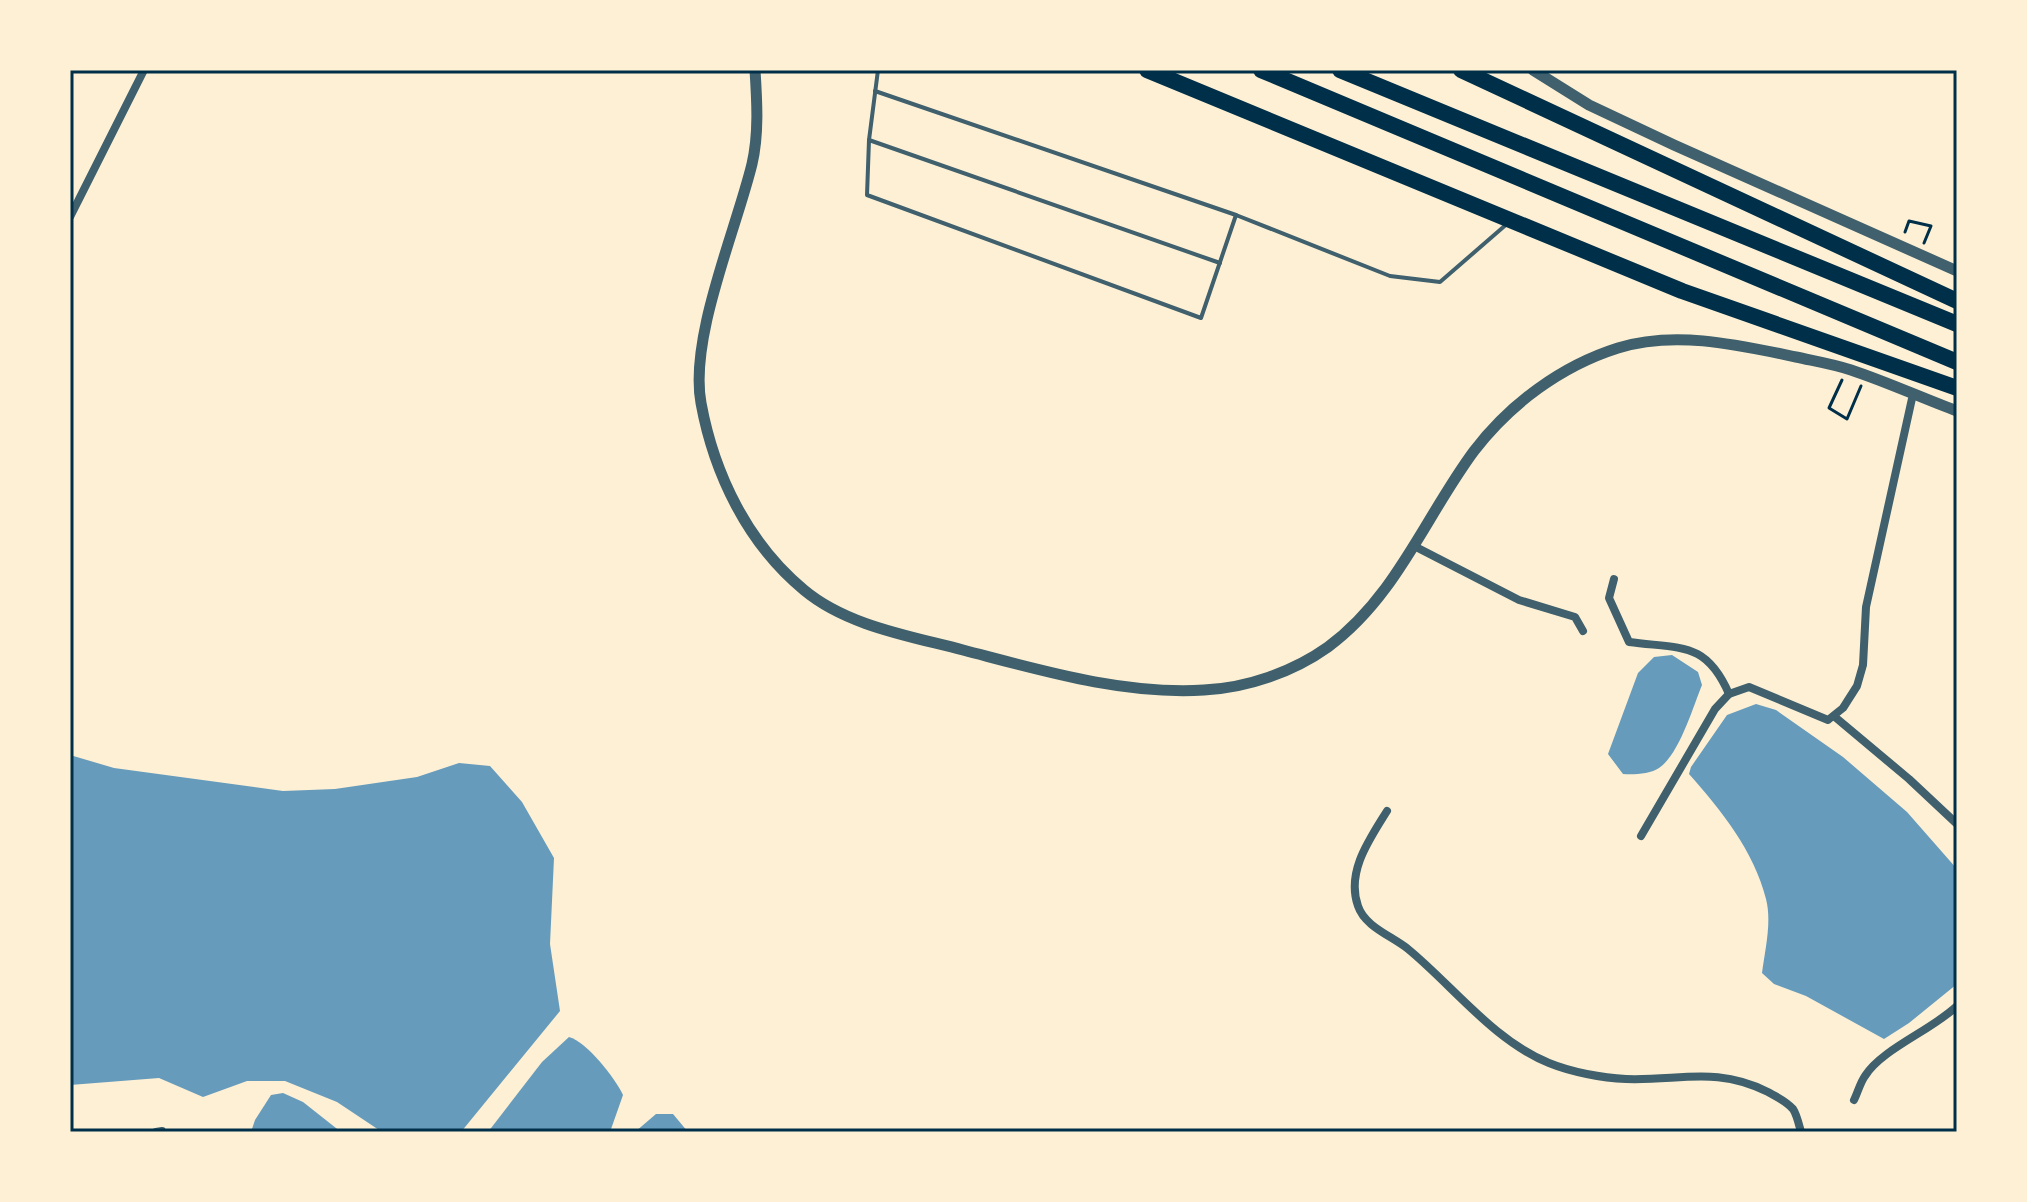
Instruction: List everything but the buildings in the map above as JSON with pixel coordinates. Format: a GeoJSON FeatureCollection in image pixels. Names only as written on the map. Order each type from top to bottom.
{"type":"FeatureCollection","features":[{"type":"Feature","properties":{"kind":"highway"},"geometry":{"type":"LineString","coordinates":[[1147,70],[1682,291],[1957,388]]}},
{"type":"Feature","properties":{"kind":"highway"},"geometry":{"type":"LineString","coordinates":[[1261,70],[1957,362]]}},
{"type":"Feature","properties":{"kind":"highway"},"geometry":{"type":"LineString","coordinates":[[1340,70],[1957,324]]}},
{"type":"Feature","properties":{"kind":"highway"},"geometry":{"type":"LineString","coordinates":[[1461,70],[1957,301]]}},
{"type":"Feature","properties":{"kind":"street"},"geometry":{"type":"LineString","coordinates":[[70,217],[144,70]]}},
{"type":"Feature","properties":{"kind":"street"},"geometry":{"type":"LineString","coordinates":[[755,70],[757,121],[753,160],[706,330],[699,396],[707,432],[735,505],[770,554],[806,592],[854,618],[880,627],[1011,663],[1133,688],[1207,690],[1274,675],[1328,647],[1374,603],[1472,454],[1500,421],[1557,376],[1621,347],[1661,340],[1750,347],[1847,369],[1957,411]]}},
{"type":"Feature","properties":{"kind":"street"},"geometry":{"type":"LineString","coordinates":[[1533,70],[1589,105],[1645,132],[1957,271]]}},
{"type":"Feature","properties":{"kind":"street"},"geometry":{"type":"LineString","coordinates":[[1641,836],[1715,709],[1729,694],[1749,687],[1828,720],[1835,717],[1857,686],[1863,665],[1866,607],[1913,394]]}},
{"type":"Feature","properties":{"kind":"street"},"geometry":{"type":"LineString","coordinates":[[1414,546],[1519,600],[1575,617],[1583,631]]}},
{"type":"Feature","properties":{"kind":"street"},"geometry":{"type":"LineString","coordinates":[[1614,579],[1609,598],[1629,642],[1697,653],[1719,672],[1729,694]]}},
{"type":"Feature","properties":{"kind":"street"},"geometry":{"type":"LineString","coordinates":[[1835,717],[1957,824]]}},
{"type":"Feature","properties":{"kind":"street"},"geometry":{"type":"LineString","coordinates":[[1387,811],[1359,861],[1354,888],[1358,909],[1369,923],[1406,948],[1460,1000],[1523,1049],[1549,1063],[1624,1079],[1714,1076],[1745,1080],[1781,1098],[1794,1111],[1801,1132]]}},
{"type":"Feature","properties":{"kind":"street"},"geometry":{"type":"LineString","coordinates":[[1854,1100],[1865,1075],[1882,1058],[1924,1032],[1957,1006]]}},
{"type":"Feature","properties":{"kind":"street"},"geometry":{"type":"LineString","coordinates":[[156,1132],[162,1131]]}},
{"type":"Feature","properties":{"kind":"lane"},"geometry":{"type":"LineString","coordinates":[[878,70],[869,140],[867,195],[1201,318],[1236,215]]}},
{"type":"Feature","properties":{"kind":"lane"},"geometry":{"type":"LineString","coordinates":[[875,91],[1236,215],[1390,276],[1440,282],[1510,221]]}},
{"type":"Feature","properties":{"kind":"lane"},"geometry":{"type":"LineString","coordinates":[[869,140],[1220,263]]}},
{"type":"Feature","properties":{"kind":"water"},"geometry":{"type":"Polygon","coordinates":[[[1672,655],[1698,672],[1702,685],[1685,730],[1673,753],[1659,768],[1646,773],[1623,774],[1608,754],[1638,673],[1654,657],[1672,655]]]}},
{"type":"Feature","properties":{"kind":"water"},"geometry":{"type":"Polygon","coordinates":[[[1756,704],[1776,710],[1843,757],[1907,812],[1957,869],[1957,984],[1884,1039],[1806,996],[1774,984],[1762,973],[1768,917],[1761,881],[1735,832],[1689,774],[1727,715],[1756,704]]]}},
{"type":"Feature","properties":{"kind":"water"},"geometry":{"type":"Polygon","coordinates":[[[70,755],[114,768],[283,791],[335,789],[417,777],[459,763],[490,766],[522,802],[554,858],[550,944],[560,1011],[461,1132],[382,1132],[337,1102],[285,1081],[247,1081],[203,1097],[159,1078],[70,1085],[70,755]]]}},
{"type":"Feature","properties":{"kind":"water"},"geometry":{"type":"Polygon","coordinates":[[[569,1037],[584,1046],[600,1062],[623,1095],[610,1132],[488,1132],[542,1062],[569,1037]]]}},
{"type":"Feature","properties":{"kind":"water"},"geometry":{"type":"Polygon","coordinates":[[[283,1093],[303,1102],[341,1132],[251,1132],[271,1095],[283,1093]]]}},
{"type":"Feature","properties":{"kind":"water"},"geometry":{"type":"Polygon","coordinates":[[[656,1114],[673,1114],[688,1132],[635,1132],[656,1114]]]}}]}
